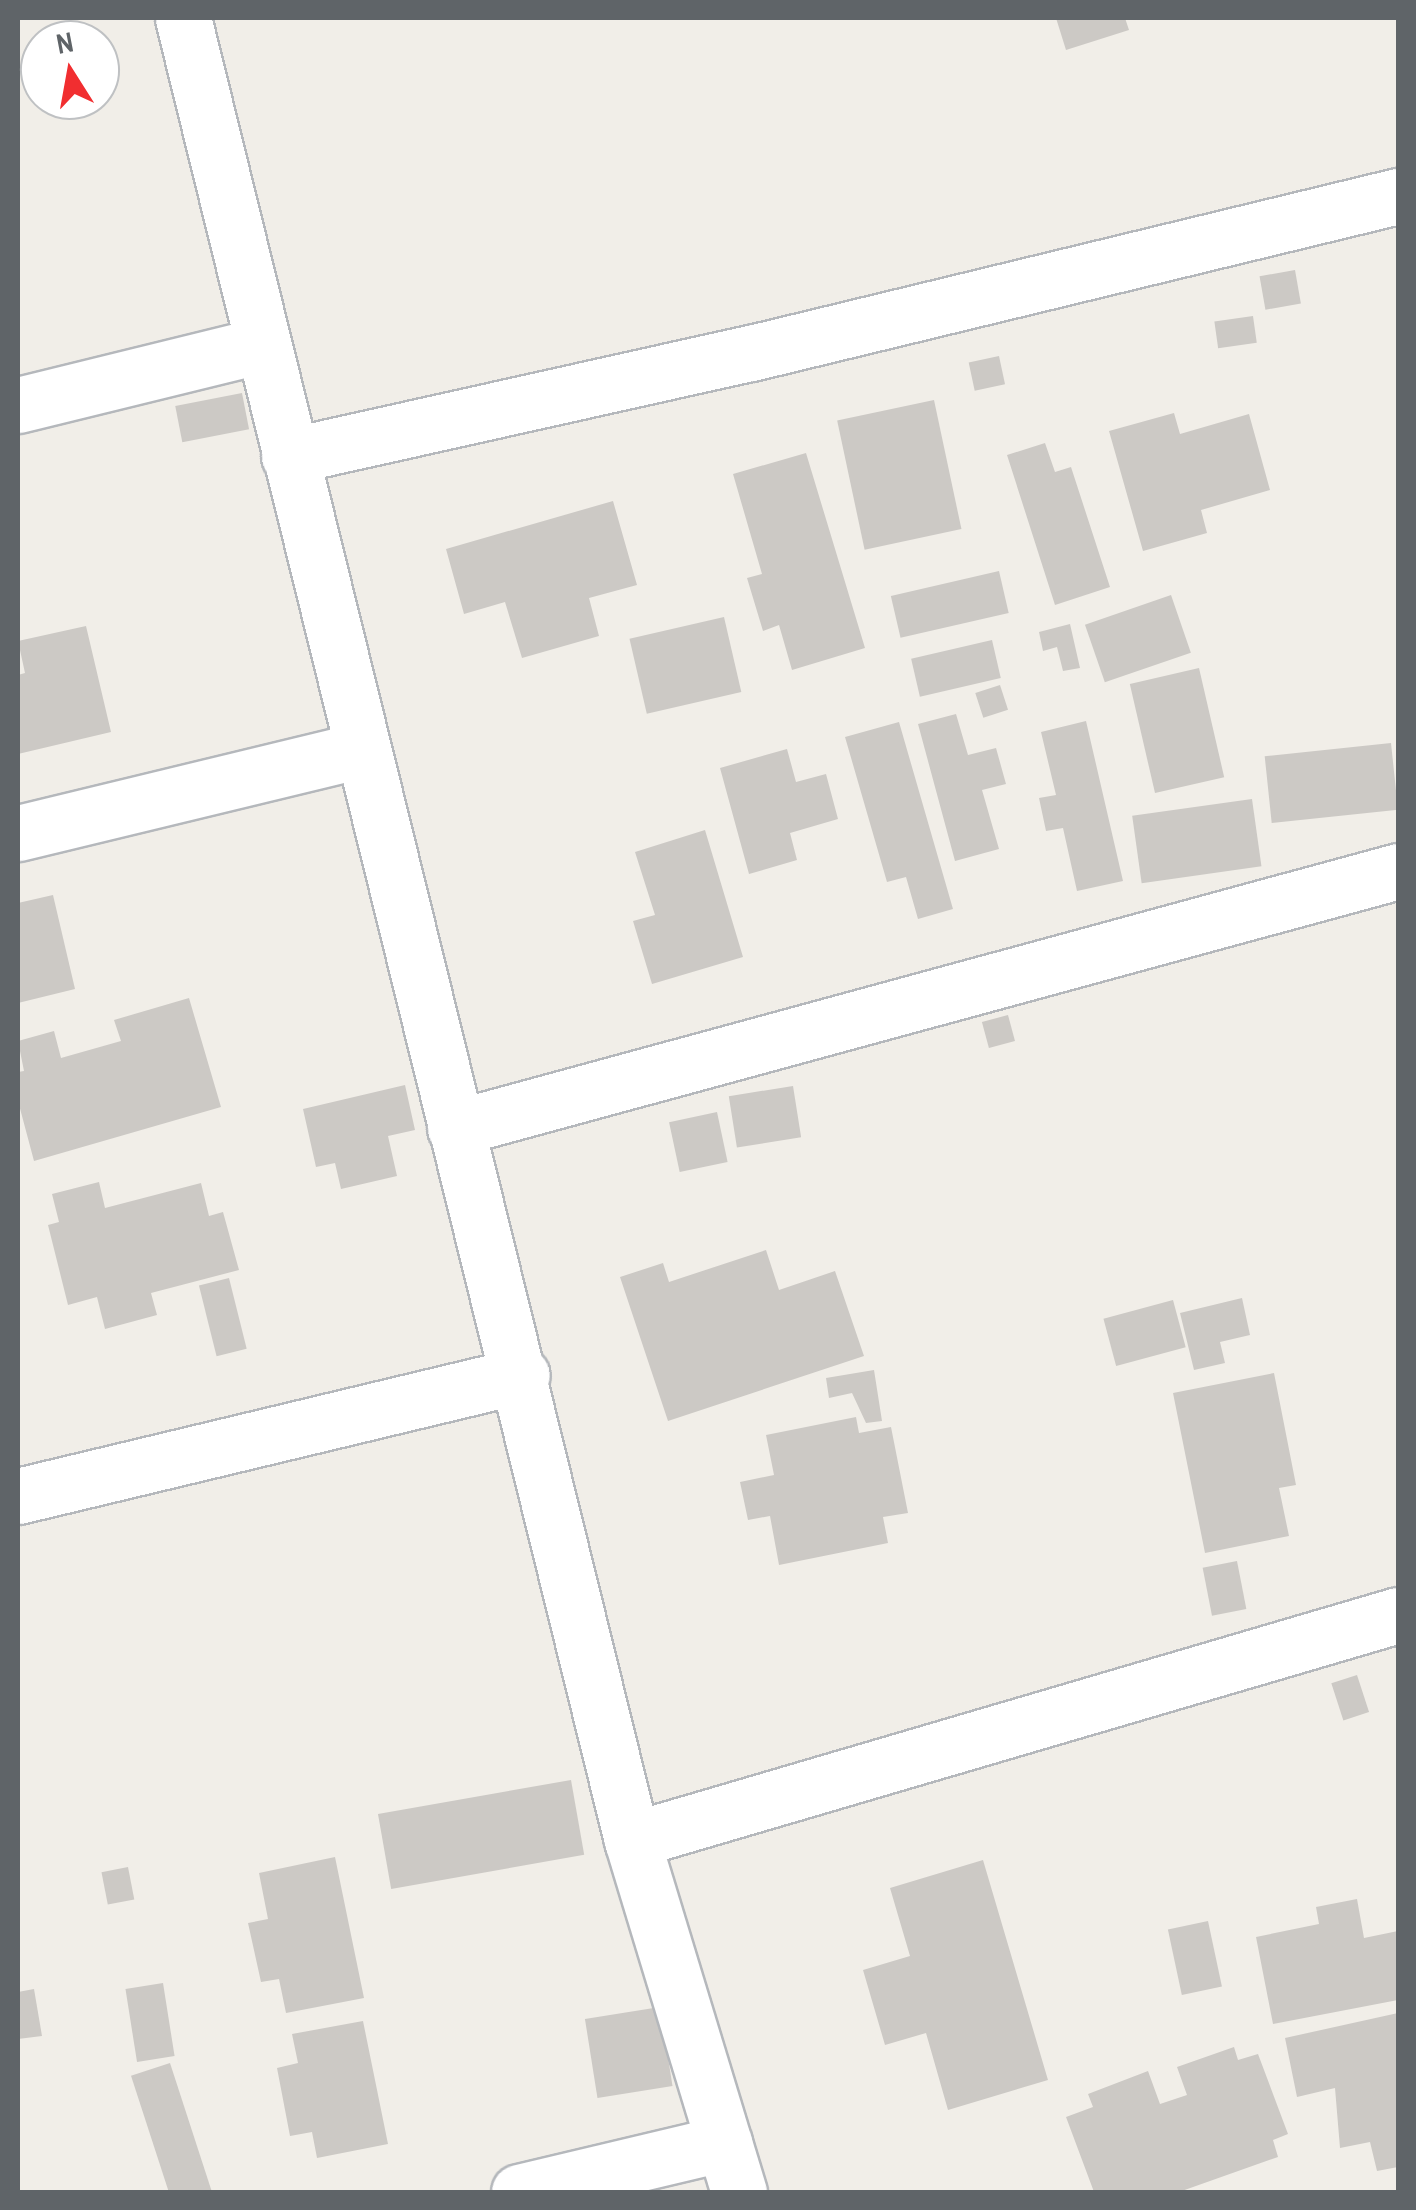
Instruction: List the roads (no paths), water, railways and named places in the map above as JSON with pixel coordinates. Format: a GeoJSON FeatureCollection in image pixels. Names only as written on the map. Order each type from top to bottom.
{"type":"FeatureCollection","features":[{"type":"Feature","properties":{"kind":"street"},"geometry":{"type":"LineString","coordinates":[[183,18],[259,346],[455,1128],[522,1375],[632,1840],[732,2168],[519,2192]]}},
{"type":"Feature","properties":{"kind":"street"},"geometry":{"type":"LineString","coordinates":[[288,456],[751,353],[1398,196]]}},
{"type":"Feature","properties":{"kind":"street"},"geometry":{"type":"LineString","coordinates":[[18,404],[259,346]]}},
{"type":"Feature","properties":{"kind":"street"},"geometry":{"type":"LineString","coordinates":[[18,834],[362,750]]}},
{"type":"Feature","properties":{"kind":"street"},"geometry":{"type":"LineString","coordinates":[[455,1128],[1398,871]]}},
{"type":"Feature","properties":{"kind":"street"},"geometry":{"type":"LineString","coordinates":[[18,1496],[522,1375]]}},
{"type":"Feature","properties":{"kind":"street"},"geometry":{"type":"LineString","coordinates":[[632,1840],[1398,1615]]}}]}
